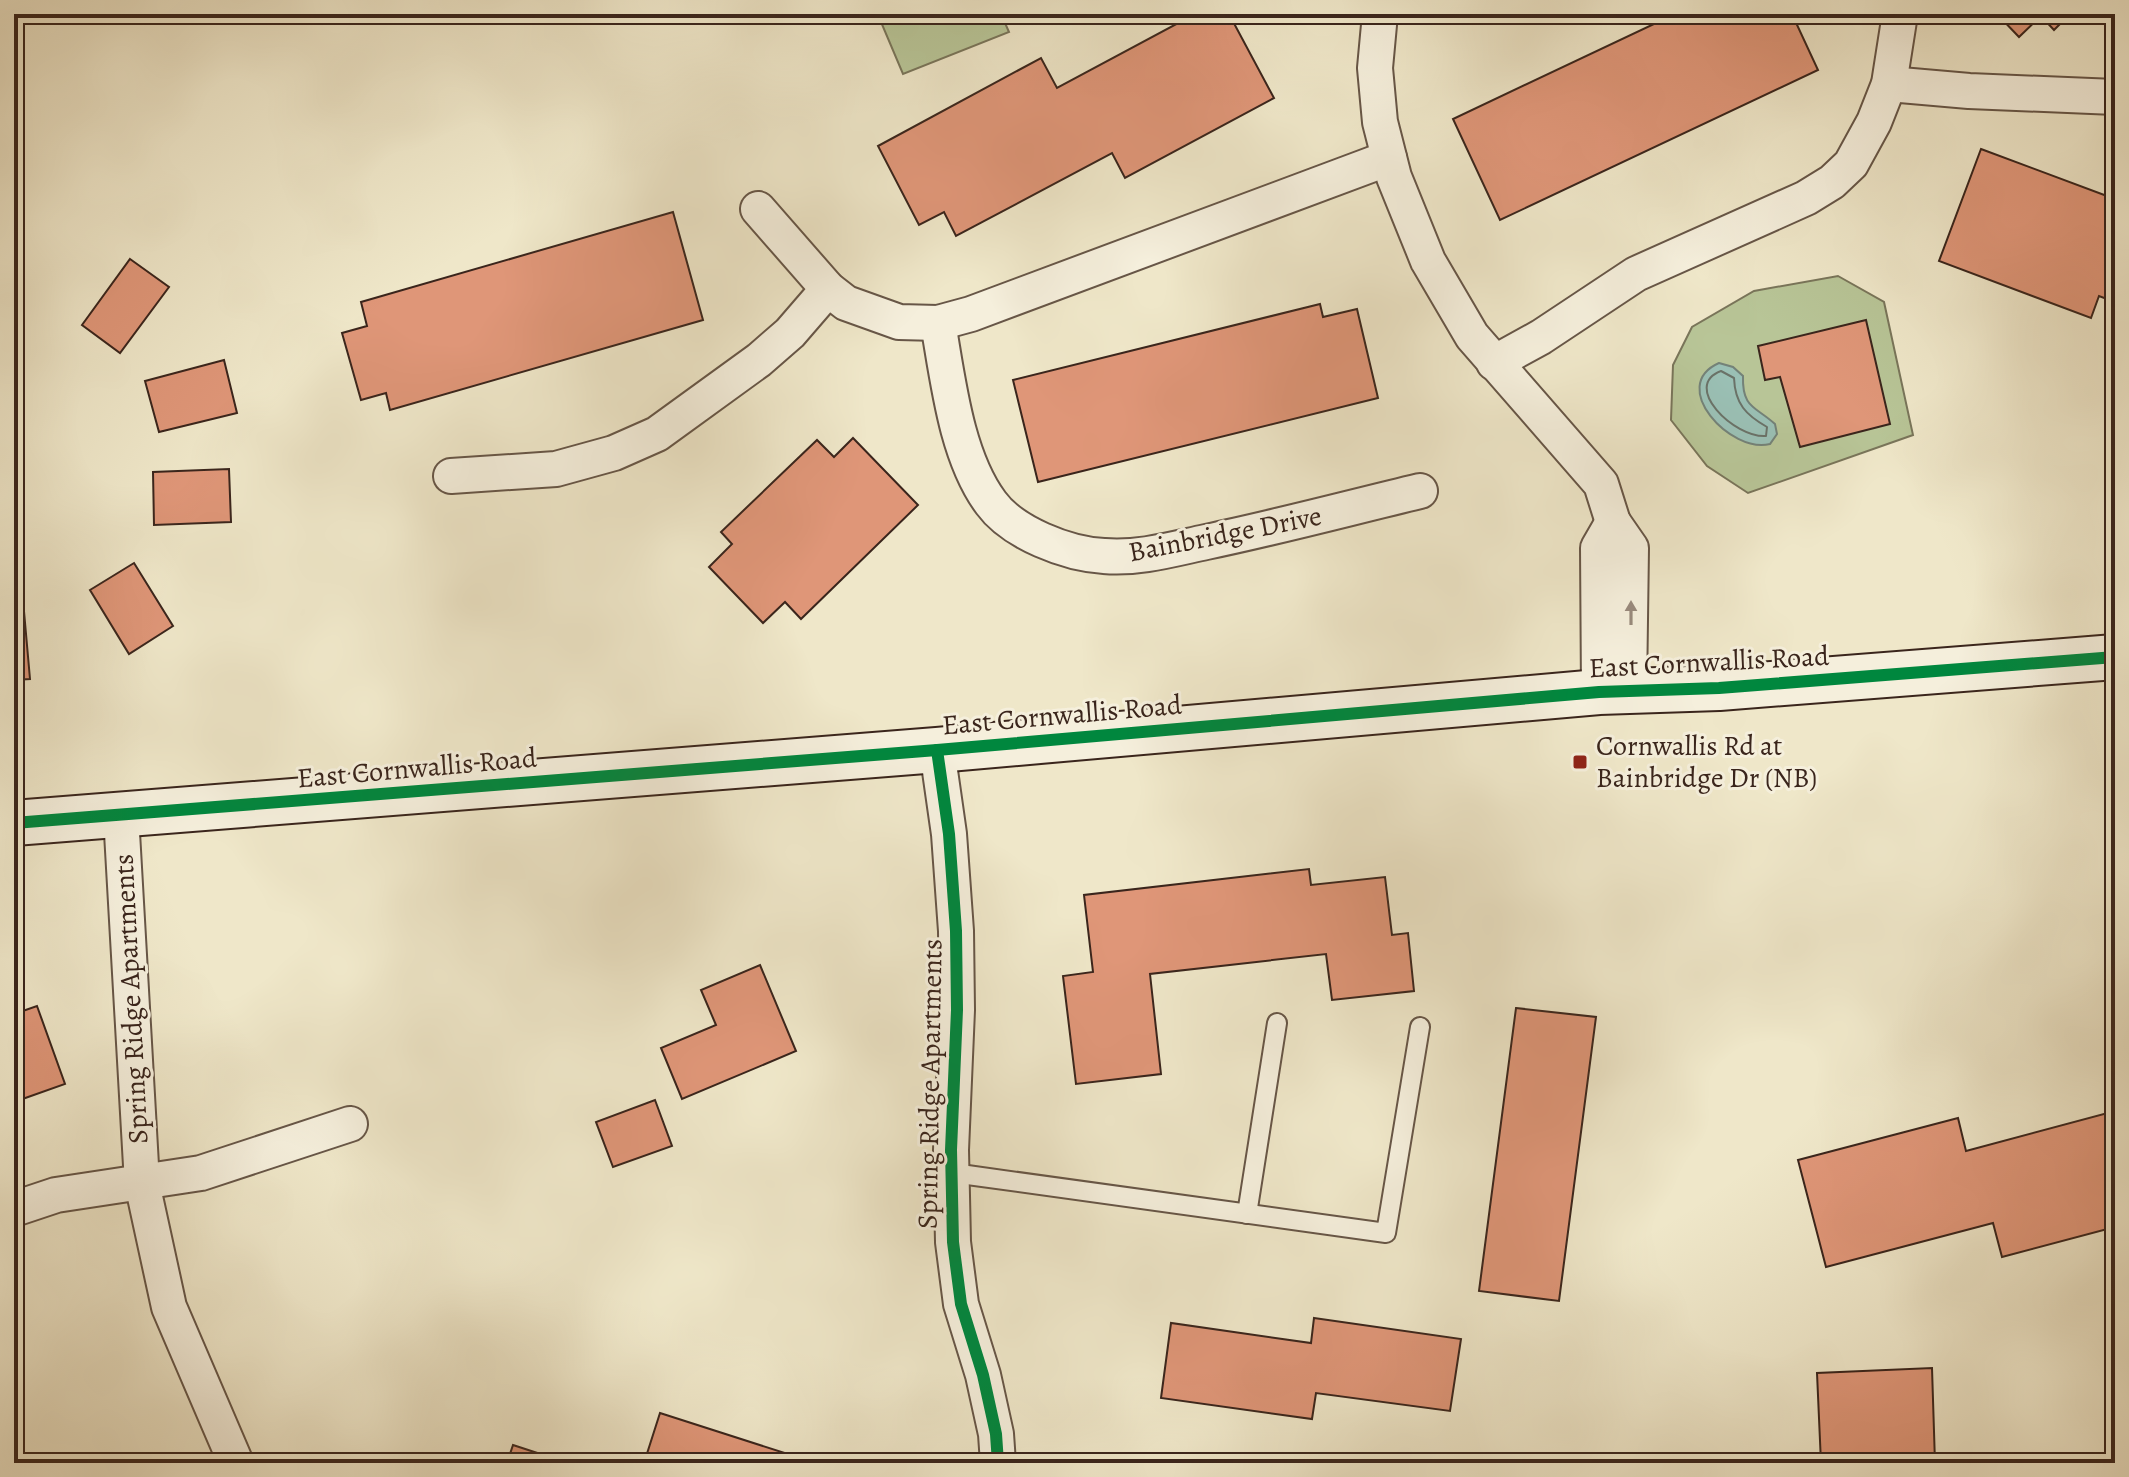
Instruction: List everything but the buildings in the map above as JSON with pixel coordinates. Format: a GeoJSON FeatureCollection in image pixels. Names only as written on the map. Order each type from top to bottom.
{"type":"FeatureCollection","features":[{"type":"Feature","properties":{"kind":"street"},"geometry":{"type":"LineString","coordinates":[[1380,14],[1375,68],[1380,122],[1394,177],[1428,261],[1472,336],[1601,484],[1613,522],[1598,548],[1614,692]]}},
{"type":"Feature","properties":{"kind":"street"},"geometry":{"type":"LineString","coordinates":[[1494,363],[1541,337],[1636,274],[1806,198],[1832,182],[1851,164],[1874,122],[1889,84],[1900,14]]}},
{"type":"Feature","properties":{"kind":"street"},"geometry":{"type":"LineString","coordinates":[[1889,84],[2115,97]]}},
{"type":"Feature","properties":{"kind":"street"},"geometry":{"type":"LineString","coordinates":[[758,209],[828,289],[846,303],[899,322],[938,323],[971,314],[1389,158]]}},
{"type":"Feature","properties":{"kind":"street"},"geometry":{"type":"LineString","coordinates":[[451,476],[556,469],[614,453],[657,434],[759,360],[790,333],[828,289]]}},
{"type":"Feature","properties":{"kind":"street","name":"Bainbridge Drive"},"geometry":{"type":"LineString","coordinates":[[938,323],[954,409],[974,473],[992,504],[1020,531],[1064,547],[1102,556],[1139,556],[1420,491]]}},
{"type":"Feature","properties":{"kind":"street","name":"East Cornwallis Road"},"geometry":{"type":"LineString","coordinates":[[14,823],[937,750],[1614,692],[1719,688],[2115,657]]}},
{"type":"Feature","properties":{"kind":"street","name":"Spring Ridge Apartments"},"geometry":{"type":"LineString","coordinates":[[937,750],[949,834],[956,931],[953,1242],[961,1304],[983,1375],[996,1434],[998,1463]]}},
{"type":"Feature","properties":{"kind":"street","name":"Spring Ridge Apartments"},"geometry":{"type":"LineString","coordinates":[[121,815],[142,1183],[169,1307],[236,1463]]}},
{"type":"Feature","properties":{"kind":"street","name":"Spring Ridge Apartments"},"geometry":{"type":"LineString","coordinates":[[14,1209],[56,1195],[201,1173],[350,1124]]}},
{"type":"Feature","properties":{"kind":"lane"},"geometry":{"type":"LineString","coordinates":[[1247,1214],[1277,1023]]}},
{"type":"Feature","properties":{"kind":"lane","name":"Spring Ridge Apartments"},"geometry":{"type":"LineString","coordinates":[[953,1173],[1386,1233],[1420,1027]]}},
{"type":"Feature","properties":{"kind":"green space"},"geometry":{"type":"Polygon","coordinates":[[[900,14],[1001,14],[1009,32],[903,74],[881,22],[900,14]]]}},
{"type":"Feature","properties":{"kind":"green space"},"geometry":{"type":"Polygon","coordinates":[[[1838,276],[1884,302],[1913,435],[1748,493],[1707,466],[1671,420],[1673,365],[1692,327],[1754,291],[1838,276]]]}},
{"type":"Feature","properties":{"kind":"water"},"geometry":{"type":"Polygon","coordinates":[[[1719,363],[1733,367],[1743,376],[1747,401],[1775,424],[1777,434],[1770,444],[1754,444],[1738,439],[1710,416],[1702,401],[1700,387],[1705,373],[1719,363]]]}},
{"type":"Feature","properties":{"kind":"waterway"},"geometry":{"type":"LineString","coordinates":[[61,14],[190,19],[267,14]]}},
{"type":"Feature","properties":{"kind":"cycle path"},"geometry":{"type":"LineString","coordinates":[[14,823],[937,750],[1599,692],[1719,688],[2115,657]]}},
{"type":"Feature","properties":{"kind":"cycle path"},"geometry":{"type":"LineString","coordinates":[[937,750],[949,834],[956,931],[957,1010],[951,1150],[953,1242],[961,1304],[983,1375],[996,1434],[998,1463]]}},
{"type":"Feature","properties":{"kind":"place","name":"Cornwallis Rd at Bainbridge Dr (NB)"},"geometry":{"type":"Point","coordinates":[1580,762]}}]}
